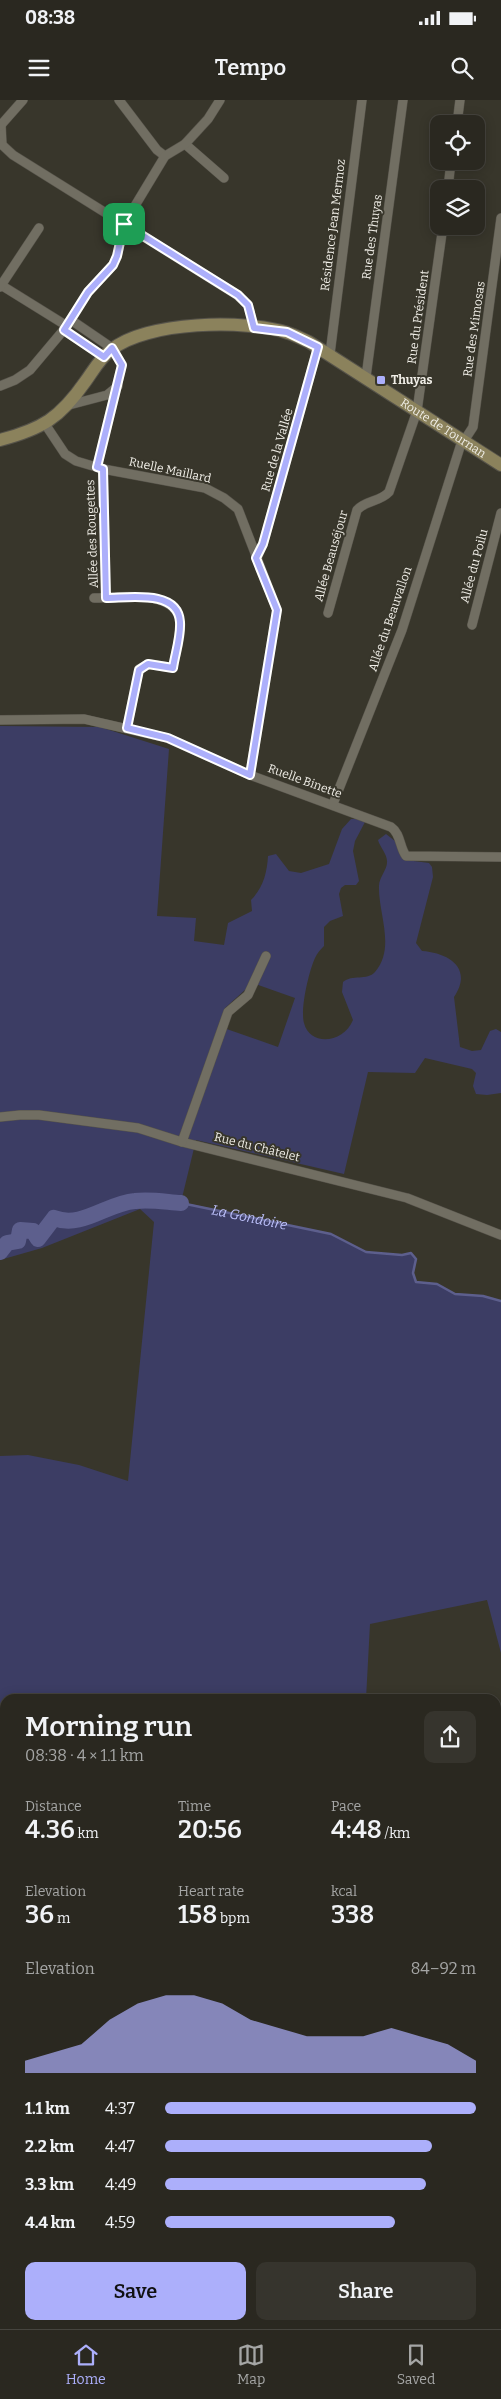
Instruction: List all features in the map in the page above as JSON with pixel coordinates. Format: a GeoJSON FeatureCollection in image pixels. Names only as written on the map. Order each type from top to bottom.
{"type":"FeatureCollection","features":[{"type":"Feature","properties":{"kind":"main road","name":"Route de Tournan"},"geometry":{"type":"LineString","coordinates":[[108,353],[139,335],[169,328],[213,325],[287,332],[330,354],[501,465]]}},
{"type":"Feature","properties":{"kind":"main road"},"geometry":{"type":"LineString","coordinates":[[0,440],[45,424],[69,405],[108,353]]}},
{"type":"Feature","properties":{"kind":"street"},"geometry":{"type":"LineString","coordinates":[[23,100],[0,125],[1,144],[13,155],[238,295],[248,305],[254,328]]}},
{"type":"Feature","properties":{"kind":"street"},"geometry":{"type":"LineString","coordinates":[[119,100],[157,150],[165,156]]}},
{"type":"Feature","properties":{"kind":"street"},"geometry":{"type":"LineString","coordinates":[[0,386],[15,380],[30,370],[67,326],[88,292],[113,265],[117,256],[124,224],[165,156],[185,144],[208,119],[220,100]]}},
{"type":"Feature","properties":{"kind":"street","name":"Résidence Jean Mermoz"},"geometry":{"type":"LineString","coordinates":[[330,354],[362,100]]}},
{"type":"Feature","properties":{"kind":"street","name":"Rue des Thuyas"},"geometry":{"type":"LineString","coordinates":[[366,377],[403,100]]}},
{"type":"Feature","properties":{"kind":"street"},"geometry":{"type":"LineString","coordinates":[[458,115],[460,100]]}},
{"type":"Feature","properties":{"kind":"street"},"geometry":{"type":"LineString","coordinates":[[185,144],[224,178]]}},
{"type":"Feature","properties":{"kind":"street","name":"Rue des Mimosas"},"geometry":{"type":"LineString","coordinates":[[464,441],[473,427],[501,218]]}},
{"type":"Feature","properties":{"kind":"street"},"geometry":{"type":"LineString","coordinates":[[39,228],[1,286],[108,353]]}},
{"type":"Feature","properties":{"kind":"street","name":"Rue du Président"},"geometry":{"type":"LineString","coordinates":[[417,411],[441,235]]}},
{"type":"Feature","properties":{"kind":"street","name":"Rue de la Vallée"},"geometry":{"type":"LineString","coordinates":[[256,558],[263,544],[318,347]]}},
{"type":"Feature","properties":{"kind":"street","name":"Allée des Rougettes"},"geometry":{"type":"LineString","coordinates":[[106,598],[100,468],[122,365],[108,353]]}},
{"type":"Feature","properties":{"kind":"street"},"geometry":{"type":"LineString","coordinates":[[69,405],[107,394],[118,386]]}},
{"type":"Feature","properties":{"kind":"street","name":"Allée Beauséjour"},"geometry":{"type":"LineString","coordinates":[[328,613],[357,510],[363,504],[384,498],[389,492],[417,411]]}},
{"type":"Feature","properties":{"kind":"street","name":"Ruelle Maillard"},"geometry":{"type":"LineString","coordinates":[[45,424],[65,454],[76,461],[100,468],[206,488],[224,498],[238,509],[277,610],[250,775]]}},
{"type":"Feature","properties":{"kind":"street","name":"Allée du Beauvallon"},"geometry":{"type":"LineString","coordinates":[[333,804],[402,630],[451,473],[464,441]]}},
{"type":"Feature","properties":{"kind":"street","name":"Allée du Poilu"},"geometry":{"type":"LineString","coordinates":[[472,625],[501,513]]}},
{"type":"Feature","properties":{"kind":"street","name":"Allée des Rougettes"},"geometry":{"type":"LineString","coordinates":[[94,598],[152,597],[165,601],[176,610],[180,621],[173,668],[148,664],[139,670],[127,728]]}},
{"type":"Feature","properties":{"kind":"street","name":"Ruelle Binette"},"geometry":{"type":"LineString","coordinates":[[0,720],[84,719],[168,738],[250,775],[333,804],[391,827],[397,832],[406,856],[501,856]]}},
{"type":"Feature","properties":{"kind":"street"},"geometry":{"type":"LineString","coordinates":[[182,1142],[228,1012],[248,995],[266,956]]}},
{"type":"Feature","properties":{"kind":"street","name":"Rue du Châtelet"},"geometry":{"type":"LineString","coordinates":[[0,1117],[20,1114],[39,1115],[138,1128],[182,1142],[406,1198],[501,1235]]}},
{"type":"Feature","properties":{"kind":"shaded area"},"geometry":{"type":"Polygon","coordinates":[[[0,726],[100,727],[169,749],[157,916],[196,918],[194,941],[224,945],[228,923],[252,911],[251,900],[264,880],[268,856],[276,854],[289,871],[301,873],[329,864],[342,829],[351,819],[361,819],[365,822],[355,841],[353,851],[359,881],[356,885],[345,885],[341,888],[339,894],[343,916],[330,921],[324,927],[324,946],[315,958],[306,990],[303,1009],[304,1023],[307,1031],[320,1039],[327,1039],[342,1034],[349,1028],[353,1020],[342,992],[343,982],[351,978],[372,975],[381,963],[385,941],[379,886],[387,861],[378,840],[386,834],[395,841],[406,860],[429,863],[432,867],[433,877],[416,943],[422,951],[432,952],[449,959],[456,964],[460,971],[459,987],[454,997],[460,1047],[472,1051],[481,1050],[490,1031],[496,1029],[501,1032],[501,1093],[476,1094],[473,1086],[476,1073],[472,1069],[425,1058],[415,1073],[368,1072],[344,1174],[196,1140],[181,1202],[331,1234],[366,1252],[402,1255],[411,1253],[416,1259],[413,1273],[416,1282],[437,1284],[455,1294],[483,1296],[501,1301],[501,1653],[487,1600],[370,1624],[366,1694],[0,1694],[0,1456],[28,1455],[79,1465],[128,1481],[154,1222],[140,1209],[42,1248],[0,1260],[0,726]],[[250,982],[246,989],[225,1008],[218,1026],[278,1047],[295,998],[250,982]]]}},
{"type":"Feature","properties":{"kind":"waterway","name":"La Gondoire"},"geometry":{"type":"LineString","coordinates":[[0,1252],[7,1243],[18,1241],[20,1230],[33,1231],[38,1239],[54,1218],[64,1221],[85,1218],[114,1206],[135,1201],[152,1200],[181,1203]]}},
{"type":"Feature","properties":{"kind":"waterway","name":"La Gondoire"},"geometry":{"type":"LineString","coordinates":[[181,1203],[331,1234],[366,1252],[402,1255],[411,1253],[416,1259],[413,1273],[416,1282],[437,1284],[455,1294],[483,1296],[501,1301]]}},
{"type":"Feature","properties":{"kind":"place","name":"Thuyas"},"geometry":{"type":"Point","coordinates":[381,380]}},
{"type":"Feature","properties":{"kind":"route"},"geometry":{"type":"LineString","coordinates":[[124,224],[238,295],[251,311],[254,328],[287,332],[318,347],[263,544],[256,558],[277,610],[250,775],[168,738],[127,728],[139,670],[143,665],[148,664],[173,668],[180,621],[176,610],[165,601],[152,597],[106,598],[103,469],[97,467],[122,365],[112,348],[104,357],[64,330],[88,292],[113,265],[117,256],[124,224]]}}]}
